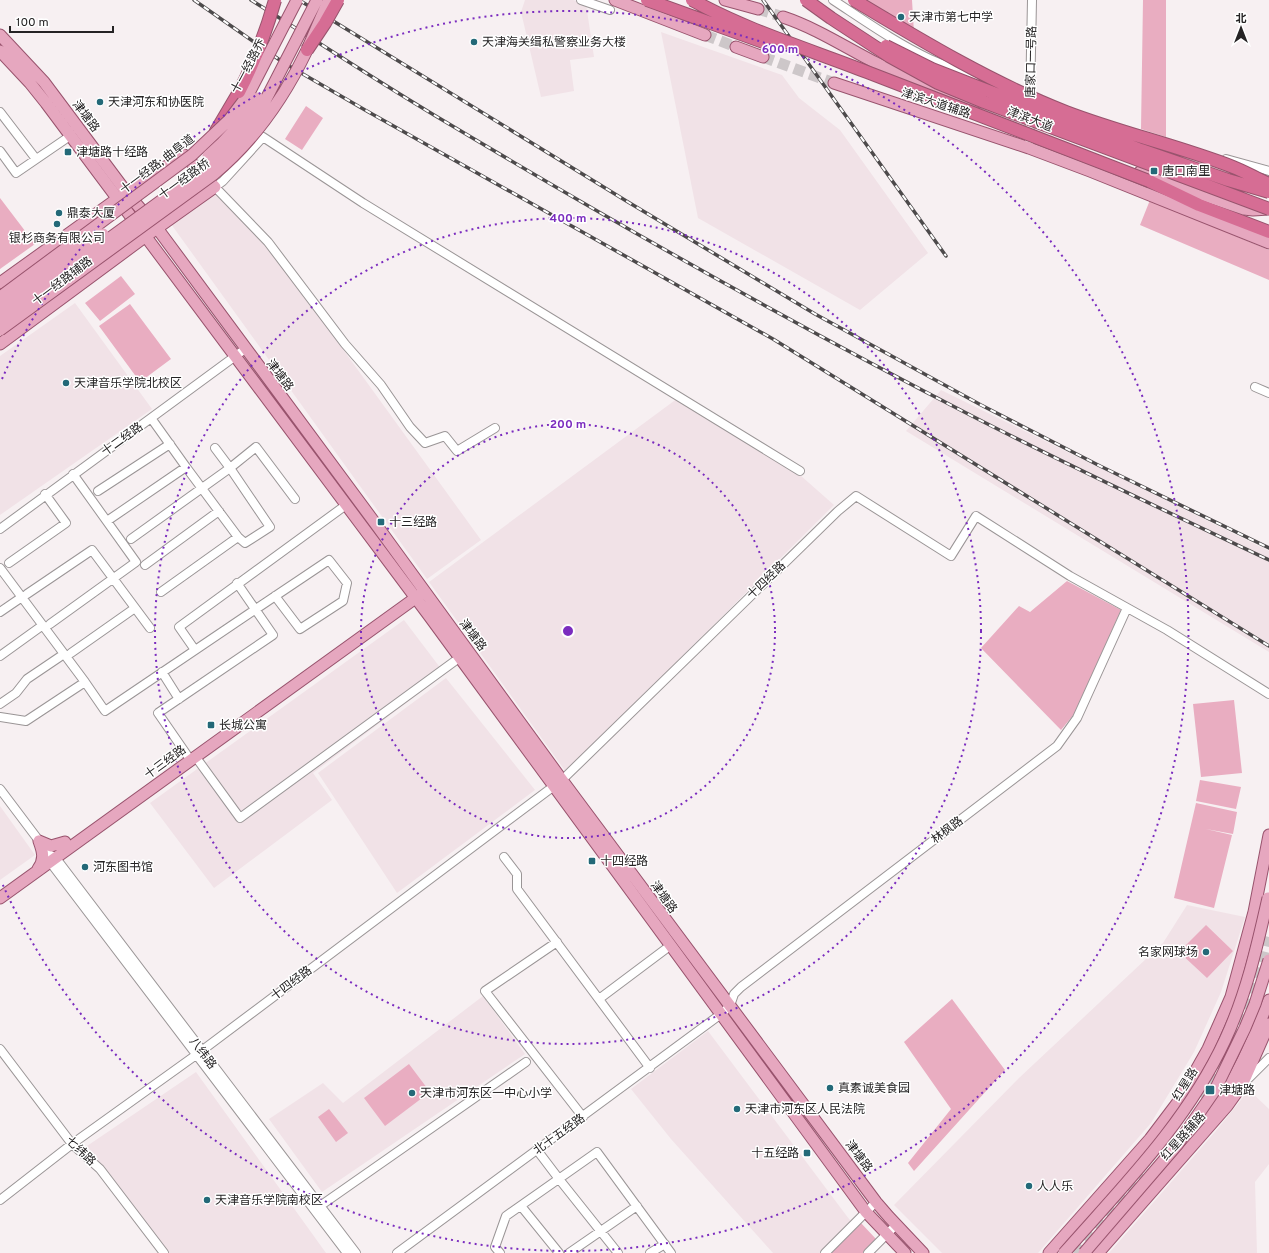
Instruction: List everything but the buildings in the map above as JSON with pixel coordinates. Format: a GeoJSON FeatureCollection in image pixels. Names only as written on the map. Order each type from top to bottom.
{"type":"FeatureCollection","features":[{"type":"Feature","properties":{"kind":"highway"},"geometry":{"type":"LineString","coordinates":[[213,137],[251,70],[260,48],[275,0]]}},
{"type":"Feature","properties":{"kind":"highway"},"geometry":{"type":"LineString","coordinates":[[307,50],[338,0]]}},
{"type":"Feature","properties":{"kind":"highway"},"geometry":{"type":"LineString","coordinates":[[647,0],[784,50],[928,93]]}},
{"type":"Feature","properties":{"kind":"highway"},"geometry":{"type":"LineString","coordinates":[[692,0],[746,27],[866,72],[928,93]]}},
{"type":"Feature","properties":{"kind":"highway","name":"津滨大道"},"geometry":{"type":"LineString","coordinates":[[806,0],[889,56],[938,83],[991,105],[1269,209]]}},
{"type":"Feature","properties":{"kind":"highway"},"geometry":{"type":"LineString","coordinates":[[854,0],[922,41],[1035,99],[1067,112],[1234,168],[1269,184]]}},
{"type":"Feature","properties":{"kind":"highway"},"geometry":{"type":"LineString","coordinates":[[845,27],[932,69],[973,85],[1141,150],[1228,180],[1269,192]]}},
{"type":"Feature","properties":{"kind":"highway","name":"津滨大道"},"geometry":{"type":"LineString","coordinates":[[928,93],[1150,181],[1269,224]]}},
{"type":"Feature","properties":{"kind":"highway"},"geometry":{"type":"LineString","coordinates":[[1150,181],[1199,205],[1269,232]]}},
{"type":"Feature","properties":{"kind":"main road","name":"十一经路乔"},"geometry":{"type":"LineString","coordinates":[[213,137],[229,120],[248,95],[297,0]]}},
{"type":"Feature","properties":{"kind":"main road","name":"十一经路桥"},"geometry":{"type":"LineString","coordinates":[[0,308],[182,177],[227,139],[257,100],[275,68],[309,0]]}},
{"type":"Feature","properties":{"kind":"main road","name":"十一经路桥"},"geometry":{"type":"LineString","coordinates":[[0,318],[180,187],[226,151],[237,140],[263,105],[317,0]]}},
{"type":"Feature","properties":{"kind":"main road","name":"十一经路桥"},"geometry":{"type":"LineString","coordinates":[[0,330],[231,160],[262,126],[276,106],[307,50],[329,0]]}},
{"type":"Feature","properties":{"kind":"main road"},"geometry":{"type":"LineString","coordinates":[[725,0],[758,9]]}},
{"type":"Feature","properties":{"kind":"main road"},"geometry":{"type":"LineString","coordinates":[[612,5],[705,34]]}},
{"type":"Feature","properties":{"kind":"main road","name":"津滨大道"},"geometry":{"type":"LineString","coordinates":[[783,17],[826,35],[894,72],[928,93]]}},
{"type":"Feature","properties":{"kind":"main road","name":"津塘路"},"geometry":{"type":"LineString","coordinates":[[2,39],[35,71],[48,87],[122,196],[146,236],[234,356],[346,505],[417,596],[434,614],[558,783],[671,945],[866,1212],[886,1235],[905,1253]]}},
{"type":"Feature","properties":{"kind":"main road"},"geometry":{"type":"LineString","coordinates":[[736,47],[764,57]]}},
{"type":"Feature","properties":{"kind":"main road","name":"津塘路"},"geometry":{"type":"LineString","coordinates":[[0,52],[30,83],[70,136],[122,196],[157,228],[375,523],[417,596]]}},
{"type":"Feature","properties":{"kind":"main road","name":"津滨大道辅路"},"geometry":{"type":"LineString","coordinates":[[834,83],[1029,148],[1090,170],[1269,243]]}},
{"type":"Feature","properties":{"kind":"main road"},"geometry":{"type":"LineString","coordinates":[[928,93],[1218,200],[1253,210],[1269,209]]}},
{"type":"Feature","properties":{"kind":"main road","name":"十一经路; 曲阜道"},"geometry":{"type":"LineString","coordinates":[[0,297],[192,155],[213,137]]}},
{"type":"Feature","properties":{"kind":"main road"},"geometry":{"type":"LineString","coordinates":[[0,283],[122,196],[184,155],[215,187]]}},
{"type":"Feature","properties":{"kind":"main road","name":"十一经路辅路"},"geometry":{"type":"LineString","coordinates":[[0,344],[215,187]]}},
{"type":"Feature","properties":{"kind":"main road","name":"十三经路"},"geometry":{"type":"LineString","coordinates":[[0,890],[49,858],[391,612],[417,596]]}},
{"type":"Feature","properties":{"kind":"main road"},"geometry":{"type":"LineString","coordinates":[[391,612],[413,609],[434,614]]}},
{"type":"Feature","properties":{"kind":"main road","name":"津塘路"},"geometry":{"type":"LineString","coordinates":[[434,614],[459,658],[558,783],[730,1006],[876,1202],[923,1253]]}},
{"type":"Feature","properties":{"kind":"main road","name":"十三经路"},"geometry":{"type":"LineString","coordinates":[[49,858],[64,842],[191,755]]}},
{"type":"Feature","properties":{"kind":"main road","name":"红星路辅路"},"geometry":{"type":"LineString","coordinates":[[1049,1253],[1130,1162],[1167,1117],[1195,1074],[1231,997],[1254,912],[1269,835]]}},
{"type":"Feature","properties":{"kind":"main road"},"geometry":{"type":"LineString","coordinates":[[39,841],[51,846],[64,842]]}},
{"type":"Feature","properties":{"kind":"main road"},"geometry":{"type":"LineString","coordinates":[[0,898],[37,871],[49,858],[39,841]]}},
{"type":"Feature","properties":{"kind":"main road","name":"红星路"},"geometry":{"type":"LineString","coordinates":[[1064,1253],[1164,1138],[1200,1086],[1225,1040],[1243,994],[1256,955],[1269,896]]}},
{"type":"Feature","properties":{"kind":"main road"},"geometry":{"type":"LineString","coordinates":[[1084,1253],[1177,1145],[1215,1090],[1248,1022],[1269,960]]}},
{"type":"Feature","properties":{"kind":"main road"},"geometry":{"type":"LineString","coordinates":[[1153,1190],[1214,1110],[1231,1084],[1248,1052],[1269,1000]]}},
{"type":"Feature","properties":{"kind":"main road","name":"红星路辅路"},"geometry":{"type":"LineString","coordinates":[[1098,1253],[1227,1106],[1242,1085],[1269,1024]]}},
{"type":"Feature","properties":{"kind":"main road"},"geometry":{"type":"LineString","coordinates":[[1123,1196],[1126,1187],[1126,1173],[1130,1162]]}},
{"type":"Feature","properties":{"kind":"street"},"geometry":{"type":"LineString","coordinates":[[581,0],[612,5]]}},
{"type":"Feature","properties":{"kind":"street"},"geometry":{"type":"LineString","coordinates":[[833,0],[890,37],[929,58],[960,71],[1052,100],[1097,118],[1139,132],[1269,171]]}},
{"type":"Feature","properties":{"kind":"street","name":"唐家口一号路"},"geometry":{"type":"LineString","coordinates":[[1029,148],[1032,0]]}},
{"type":"Feature","properties":{"kind":"street"},"geometry":{"type":"LineString","coordinates":[[0,112],[36,159]]}},
{"type":"Feature","properties":{"kind":"street"},"geometry":{"type":"LineString","coordinates":[[0,151],[16,173],[70,136]]}},
{"type":"Feature","properties":{"kind":"street"},"geometry":{"type":"LineString","coordinates":[[495,428],[457,451],[445,436],[425,442],[410,427],[381,385],[345,344],[268,242],[215,187],[228,176],[262,137],[363,203],[800,471]]}},
{"type":"Feature","properties":{"kind":"street","name":"十二经路"},"geometry":{"type":"LineString","coordinates":[[0,528],[245,349]]}},
{"type":"Feature","properties":{"kind":"street"},"geometry":{"type":"LineString","coordinates":[[1255,386],[1269,393]]}},
{"type":"Feature","properties":{"kind":"street"},"geometry":{"type":"LineString","coordinates":[[151,418],[238,537],[245,543],[270,527],[215,448]]}},
{"type":"Feature","properties":{"kind":"street"},"geometry":{"type":"LineString","coordinates":[[98,491],[170,444]]}},
{"type":"Feature","properties":{"kind":"street"},"geometry":{"type":"LineString","coordinates":[[131,539],[203,489],[256,447],[296,499]]}},
{"type":"Feature","properties":{"kind":"street"},"geometry":{"type":"LineString","coordinates":[[107,521],[186,467]]}},
{"type":"Feature","properties":{"kind":"street"},"geometry":{"type":"LineString","coordinates":[[0,656],[136,562],[73,474]]}},
{"type":"Feature","properties":{"kind":"street"},"geometry":{"type":"LineString","coordinates":[[9,563],[66,523],[45,494]]}},
{"type":"Feature","properties":{"kind":"street","name":"十四经路"},"geometry":{"type":"LineString","coordinates":[[0,1200],[72,1144],[199,1053],[558,783],[838,511],[856,496],[951,556],[976,516],[1070,576],[1127,608]]}},
{"type":"Feature","properties":{"kind":"street"},"geometry":{"type":"LineString","coordinates":[[196,650],[179,627],[346,505]]}},
{"type":"Feature","properties":{"kind":"street"},"geometry":{"type":"LineString","coordinates":[[145,564],[219,511]]}},
{"type":"Feature","properties":{"kind":"street"},"geometry":{"type":"LineString","coordinates":[[161,592],[238,537]]}},
{"type":"Feature","properties":{"kind":"street"},"geometry":{"type":"LineString","coordinates":[[0,612],[92,550],[150,628]]}},
{"type":"Feature","properties":{"kind":"street"},"geometry":{"type":"LineString","coordinates":[[0,568],[24,596],[67,653],[84,682],[105,711],[162,672],[196,650],[275,596],[329,560],[347,583],[343,601],[300,630],[275,596]]}},
{"type":"Feature","properties":{"kind":"street"},"geometry":{"type":"LineString","coordinates":[[238,583],[273,635],[158,714],[240,818],[459,658]]}},
{"type":"Feature","properties":{"kind":"street"},"geometry":{"type":"LineString","coordinates":[[0,704],[16,693],[27,679],[135,608]]}},
{"type":"Feature","properties":{"kind":"street"},"geometry":{"type":"LineString","coordinates":[[1127,608],[1168,630],[1269,694]]}},
{"type":"Feature","properties":{"kind":"street","name":"林枫路"},"geometry":{"type":"LineString","coordinates":[[721,1014],[730,1006],[734,994],[741,987],[1057,746],[1077,718],[1127,608]]}},
{"type":"Feature","properties":{"kind":"street"},"geometry":{"type":"LineString","coordinates":[[162,672],[180,699]]}},
{"type":"Feature","properties":{"kind":"street"},"geometry":{"type":"LineString","coordinates":[[0,717],[26,721],[84,682]]}},
{"type":"Feature","properties":{"kind":"street"},"geometry":{"type":"LineString","coordinates":[[0,789],[39,841]]}},
{"type":"Feature","properties":{"kind":"street"},"geometry":{"type":"LineString","coordinates":[[504,857],[517,874],[517,889],[650,1068]]}},
{"type":"Feature","properties":{"kind":"street","name":"八纬路"},"geometry":{"type":"LineString","coordinates":[[49,858],[199,1053],[356,1253]]}},
{"type":"Feature","properties":{"kind":"street"},"geometry":{"type":"LineString","coordinates":[[557,942],[485,991],[582,1117]]}},
{"type":"Feature","properties":{"kind":"street"},"geometry":{"type":"LineString","coordinates":[[599,999],[671,945]]}},
{"type":"Feature","properties":{"kind":"street","name":"北十五经路"},"geometry":{"type":"LineString","coordinates":[[397,1253],[650,1068],[721,1014]]}},
{"type":"Feature","properties":{"kind":"street","name":"七纬路"},"geometry":{"type":"LineString","coordinates":[[0,1048],[72,1144],[100,1169],[164,1253]]}},
{"type":"Feature","properties":{"kind":"street","name":"八纬路"},"geometry":{"type":"LineString","coordinates":[[199,1053],[347,1253]]}},
{"type":"Feature","properties":{"kind":"street"},"geometry":{"type":"LineString","coordinates":[[1242,1085],[1269,1058]]}},
{"type":"Feature","properties":{"kind":"street"},"geometry":{"type":"LineString","coordinates":[[320,1206],[526,1062]]}},
{"type":"Feature","properties":{"kind":"street"},"geometry":{"type":"LineString","coordinates":[[537,1150],[618,1253]]}},
{"type":"Feature","properties":{"kind":"street"},"geometry":{"type":"LineString","coordinates":[[500,1253],[495,1247],[506,1216],[597,1152],[671,1253]]}},
{"type":"Feature","properties":{"kind":"street"},"geometry":{"type":"LineString","coordinates":[[825,1253],[876,1202]]}},
{"type":"Feature","properties":{"kind":"street"},"geometry":{"type":"LineString","coordinates":[[521,1206],[559,1253]]}},
{"type":"Feature","properties":{"kind":"street"},"geometry":{"type":"LineString","coordinates":[[569,1253],[636,1206]]}},
{"type":"Feature","properties":{"kind":"street"},"geometry":{"type":"LineString","coordinates":[[868,1253],[896,1225]]}},
{"type":"Feature","properties":{"kind":"street"},"geometry":{"type":"LineString","coordinates":[[650,1253],[665,1244]]}},
{"type":"Feature","properties":{"kind":"shaded area"},"geometry":{"type":"Polygon","coordinates":[[[525,0],[573,0],[586,4],[594,57],[570,60],[574,91],[541,97],[521,12],[525,0]]]}},
{"type":"Feature","properties":{"kind":"shaded area","name":"天津市第七中学"},"geometry":{"type":"Polygon","coordinates":[[[862,0],[912,0],[914,33],[862,0]]]}},
{"type":"Feature","properties":{"kind":"shaded area"},"geometry":{"type":"Polygon","coordinates":[[[1143,0],[1166,0],[1166,137],[1141,129],[1143,0]]]}},
{"type":"Feature","properties":{"kind":"shaded area"},"geometry":{"type":"Polygon","coordinates":[[[661,32],[782,75],[799,98],[840,130],[928,253],[860,310],[698,218],[661,32]]]}},
{"type":"Feature","properties":{"kind":"shaded area"},"geometry":{"type":"Polygon","coordinates":[[[306,106],[323,118],[302,150],[285,139],[306,106]]]}},
{"type":"Feature","properties":{"kind":"shaded area"},"geometry":{"type":"Polygon","coordinates":[[[220,187],[266,243],[481,540],[427,579],[171,224],[220,187]]]}},
{"type":"Feature","properties":{"kind":"shaded area"},"geometry":{"type":"Polygon","coordinates":[[[0,198],[35,244],[0,269],[0,198]]]}},
{"type":"Feature","properties":{"kind":"shaded area"},"geometry":{"type":"Polygon","coordinates":[[[1150,200],[1269,250],[1269,280],[1140,225],[1150,200]]]}},
{"type":"Feature","properties":{"kind":"shaded area"},"geometry":{"type":"Polygon","coordinates":[[[121,276],[135,294],[100,321],[85,303],[121,276]]]}},
{"type":"Feature","properties":{"kind":"shaded area","name":"天津音乐学院北校区"},"geometry":{"type":"Polygon","coordinates":[[[75,303],[152,409],[0,515],[0,356],[75,303]]]}},
{"type":"Feature","properties":{"kind":"shaded area"},"geometry":{"type":"Polygon","coordinates":[[[130,304],[171,359],[140,382],[99,326],[130,304]]]}},
{"type":"Feature","properties":{"kind":"shaded area"},"geometry":{"type":"Polygon","coordinates":[[[941,390],[1269,551],[1269,652],[906,431],[941,390]]]}},
{"type":"Feature","properties":{"kind":"shaded area"},"geometry":{"type":"Polygon","coordinates":[[[678,398],[800,475],[834,505],[566,772],[429,582],[678,398]]]}},
{"type":"Feature","properties":{"kind":"shaded area"},"geometry":{"type":"Polygon","coordinates":[[[1067,581],[1121,610],[1075,713],[1061,730],[981,648],[1019,606],[1030,612],[1067,581]]]}},
{"type":"Feature","properties":{"kind":"shaded area"},"geometry":{"type":"Polygon","coordinates":[[[404,620],[445,674],[313,773],[332,800],[214,888],[150,803],[404,620]]]}},
{"type":"Feature","properties":{"kind":"shaded area"},"geometry":{"type":"Polygon","coordinates":[[[446,678],[535,790],[397,893],[318,773],[446,678]]]}},
{"type":"Feature","properties":{"kind":"shaded area"},"geometry":{"type":"Polygon","coordinates":[[[1234,700],[1242,773],[1201,777],[1193,704],[1234,700]]]}},
{"type":"Feature","properties":{"kind":"shaded area"},"geometry":{"type":"Polygon","coordinates":[[[1200,780],[1241,787],[1236,809],[1196,801],[1200,780]]]}},
{"type":"Feature","properties":{"kind":"shaded area"},"geometry":{"type":"Polygon","coordinates":[[[1196,803],[1237,812],[1233,834],[1206,829],[1232,835],[1214,908],[1174,898],[1196,803]]]}},
{"type":"Feature","properties":{"kind":"shaded area"},"geometry":{"type":"Polygon","coordinates":[[[0,806],[35,855],[0,880],[0,806]]]}},
{"type":"Feature","properties":{"kind":"shaded area"},"geometry":{"type":"Polygon","coordinates":[[[1187,905],[1245,917],[1221,992],[1194,1052],[1151,1123],[1038,1253],[942,1253],[894,1205],[1019,1078],[1163,943],[1187,905]]]}},
{"type":"Feature","properties":{"kind":"shaded area","name":"名家网球场"},"geometry":{"type":"Polygon","coordinates":[[[1206,925],[1233,951],[1207,978],[1179,952],[1206,925]]]}},
{"type":"Feature","properties":{"kind":"shaded area","name":"天津市河东区一中心小学"},"geometry":{"type":"Polygon","coordinates":[[[483,996],[525,1054],[322,1192],[269,1119],[323,1083],[343,1103],[483,996]]]}},
{"type":"Feature","properties":{"kind":"shaded area"},"geometry":{"type":"Polygon","coordinates":[[[952,999],[1005,1070],[914,1171],[908,1163],[951,1109],[904,1042],[952,999]]]}},
{"type":"Feature","properties":{"kind":"shaded area"},"geometry":{"type":"Polygon","coordinates":[[[708,1031],[876,1253],[773,1253],[671,1139],[631,1089],[708,1031]]]}},
{"type":"Feature","properties":{"kind":"shaded area"},"geometry":{"type":"Polygon","coordinates":[[[409,1064],[430,1092],[385,1126],[364,1098],[409,1064]]]}},
{"type":"Feature","properties":{"kind":"shaded area","name":"天津音乐学院南校区"},"geometry":{"type":"Polygon","coordinates":[[[196,1072],[326,1253],[166,1253],[87,1146],[196,1072]]]}},
{"type":"Feature","properties":{"kind":"shaded area"},"geometry":{"type":"Polygon","coordinates":[[[1249,1090],[1269,1109],[1269,1164],[1255,1182],[1257,1253],[1109,1253],[1215,1132],[1249,1090]]]}},
{"type":"Feature","properties":{"kind":"shaded area"},"geometry":{"type":"Polygon","coordinates":[[[329,1109],[348,1133],[336,1142],[318,1117],[329,1109]]]}},
{"type":"Feature","properties":{"kind":"shaded area"},"geometry":{"type":"Polygon","coordinates":[[[860,1222],[876,1239],[863,1253],[827,1253],[860,1222]]]}},
{"type":"Feature","properties":{"kind":"tunnel"},"geometry":{"type":"LineString","coordinates":[[758,9],[783,17]]}},
{"type":"Feature","properties":{"kind":"tunnel"},"geometry":{"type":"LineString","coordinates":[[705,35],[736,47]]}},
{"type":"Feature","properties":{"kind":"tunnel"},"geometry":{"type":"LineString","coordinates":[[763,57],[834,83]]}},
{"type":"Feature","properties":{"kind":"tunnel"},"geometry":{"type":"LineString","coordinates":[[1199,1096],[1216,1072],[1235,1038],[1255,988],[1269,937]]}},
{"type":"Feature","properties":{"kind":"tunnel"},"geometry":{"type":"LineString","coordinates":[[1074,1253],[1142,1173]]}},
{"type":"Feature","properties":{"kind":"railway"},"geometry":{"type":"LineString","coordinates":[[194,0],[284,63],[773,339],[1269,646]]}},
{"type":"Feature","properties":{"kind":"railway"},"geometry":{"type":"LineString","coordinates":[[251,0],[388,87],[501,155],[769,308],[1010,436],[1269,560]]}},
{"type":"Feature","properties":{"kind":"railway"},"geometry":{"type":"LineString","coordinates":[[299,0],[628,202],[815,314],[981,405],[1100,466],[1269,548]]}},
{"type":"Feature","properties":{"kind":"railway"},"geometry":{"type":"LineString","coordinates":[[763,0],[946,256]]}},
{"type":"Feature","properties":{"kind":"place","name":"天津市第七中学"},"geometry":{"type":"Point","coordinates":[901,17]}},
{"type":"Feature","properties":{"kind":"place","name":"天津海关缉私警察业务大楼"},"geometry":{"type":"Point","coordinates":[474,42]}},
{"type":"Feature","properties":{"kind":"place","name":"天津河东和协医院"},"geometry":{"type":"Point","coordinates":[100,102]}},
{"type":"Feature","properties":{"kind":"place","name":"津塘路十经路"},"geometry":{"type":"Point","coordinates":[68,152]}},
{"type":"Feature","properties":{"kind":"place","name":"唐口南里"},"geometry":{"type":"Point","coordinates":[1154,171]}},
{"type":"Feature","properties":{"kind":"place","name":"鼎泰大厦"},"geometry":{"type":"Point","coordinates":[59,213]}},
{"type":"Feature","properties":{"kind":"place","name":"银杉商务有限公司"},"geometry":{"type":"Point","coordinates":[57,224]}},
{"type":"Feature","properties":{"kind":"place","name":"天津音乐学院北校区"},"geometry":{"type":"Point","coordinates":[66,383]}},
{"type":"Feature","properties":{"kind":"place","name":"十三经路"},"geometry":{"type":"Point","coordinates":[381,522]}},
{"type":"Feature","properties":{"kind":"place","name":"长城公寓"},"geometry":{"type":"Point","coordinates":[211,725]}},
{"type":"Feature","properties":{"kind":"place","name":"十四经路"},"geometry":{"type":"Point","coordinates":[592,861]}},
{"type":"Feature","properties":{"kind":"place","name":"河东图书馆"},"geometry":{"type":"Point","coordinates":[85,867]}},
{"type":"Feature","properties":{"kind":"place","name":"名家网球场"},"geometry":{"type":"Point","coordinates":[1206,952]}},
{"type":"Feature","properties":{"kind":"place","name":"真素诚美食园"},"geometry":{"type":"Point","coordinates":[830,1088]}},
{"type":"Feature","properties":{"kind":"place","name":"津塘路"},"geometry":{"type":"Point","coordinates":[1210,1090]}},
{"type":"Feature","properties":{"kind":"place","name":"天津市河东区一中心小学"},"geometry":{"type":"Point","coordinates":[412,1093]}},
{"type":"Feature","properties":{"kind":"place","name":"天津市河东区人民法院"},"geometry":{"type":"Point","coordinates":[737,1109]}},
{"type":"Feature","properties":{"kind":"place","name":"十五经路"},"geometry":{"type":"Point","coordinates":[807,1153]}},
{"type":"Feature","properties":{"kind":"place","name":"人人乐"},"geometry":{"type":"Point","coordinates":[1029,1186]}},
{"type":"Feature","properties":{"kind":"place","name":"天津音乐学院南校区"},"geometry":{"type":"Point","coordinates":[207,1200]}}]}
